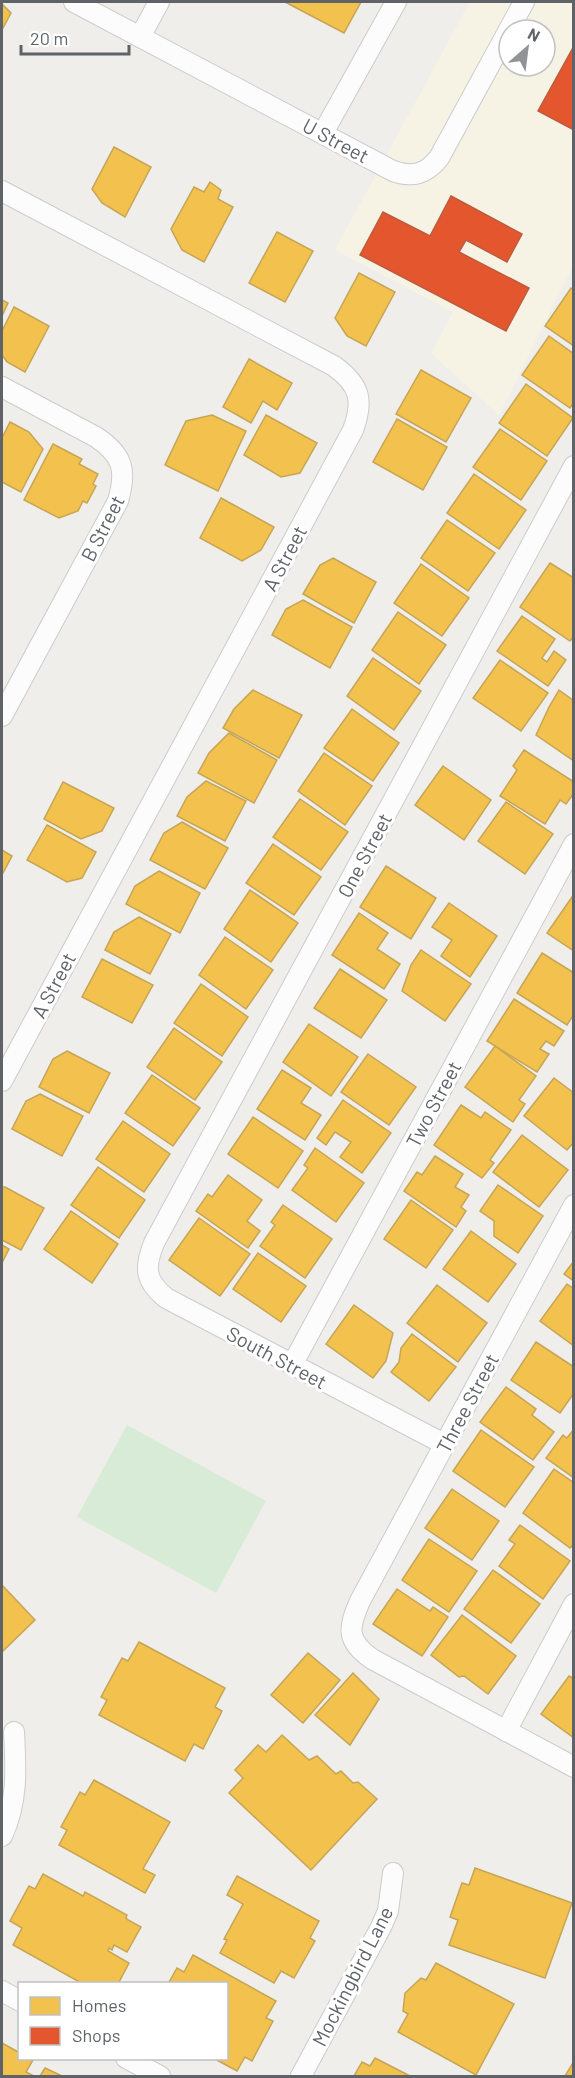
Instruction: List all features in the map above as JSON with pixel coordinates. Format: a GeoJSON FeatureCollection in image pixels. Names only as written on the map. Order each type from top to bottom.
{"type":"FeatureCollection","features":[{"type":"Feature","properties":{"kind":"lane","name":"U Street"},"geometry":{"type":"LineString","coordinates":[[74,2],[393,171],[413,175],[424,173],[439,158],[524,2]]}},
{"type":"Feature","properties":{"kind":"lane"},"geometry":{"type":"LineString","coordinates":[[140,37],[159,2]]}},
{"type":"Feature","properties":{"kind":"lane"},"geometry":{"type":"LineString","coordinates":[[323,133],[396,2]]}},
{"type":"Feature","properties":{"kind":"lane","name":"A Street"},"geometry":{"type":"LineString","coordinates":[[2,191],[334,366],[347,375],[355,387],[359,400],[358,416],[353,430],[2,1081]]}},
{"type":"Feature","properties":{"kind":"lane","name":"B Street"},"geometry":{"type":"LineString","coordinates":[[2,387],[102,441],[118,457],[123,472],[118,501],[2,716]]}},
{"type":"Feature","properties":{"kind":"lane","name":"One Street"},"geometry":{"type":"LineString","coordinates":[[154,1244],[573,466]]}},
{"type":"Feature","properties":{"kind":"lane","name":"Two Street"},"geometry":{"type":"LineString","coordinates":[[292,1365],[573,844]]}},
{"type":"Feature","properties":{"kind":"lane","name":"Three Street"},"geometry":{"type":"LineString","coordinates":[[506,1731],[372,1659],[360,1651],[353,1641],[350,1628],[360,1601],[573,1205]]}},
{"type":"Feature","properties":{"kind":"lane","name":"South Street"},"geometry":{"type":"LineString","coordinates":[[154,1244],[149,1255],[147,1270],[150,1282],[166,1298],[444,1444]]}},
{"type":"Feature","properties":{"kind":"lane"},"geometry":{"type":"LineString","coordinates":[[573,1604],[506,1731],[573,1767]]}},
{"type":"Feature","properties":{"kind":"lane"},"geometry":{"type":"LineString","coordinates":[[2,1836],[16,1793],[14,1732]]}},
{"type":"Feature","properties":{"kind":"lane","name":"Mockingbird Lane"},"geometry":{"type":"LineString","coordinates":[[301,2076],[381,1927],[388,1911],[393,1873]]}},
{"type":"Feature","properties":{"kind":"lane"},"geometry":{"type":"LineString","coordinates":[[2,1992],[18,2000]]}},
{"type":"Feature","properties":{"kind":"lane"},"geometry":{"type":"LineString","coordinates":[[130,2060],[160,2076]]}},
{"type":"Feature","properties":{"kind":"shaded area"},"geometry":{"type":"Polygon","coordinates":[[[470,2],[573,2],[573,266],[499,415],[431,353],[453,312],[335,250],[470,2]]]}},
{"type":"Feature","properties":{"kind":"green space"},"geometry":{"type":"Polygon","coordinates":[[[127,1425],[266,1501],[216,1593],[77,1517],[127,1425]]]}},
{"type":"Feature","properties":{"kind":"building: Homes"},"geometry":{"type":"Polygon","coordinates":[[[285,2],[361,2],[344,33],[285,2]]]}},
{"type":"Feature","properties":{"kind":"building: Homes"},"geometry":{"type":"Polygon","coordinates":[[[2,4],[11,13],[2,30],[2,4]]]}},
{"type":"Feature","properties":{"kind":"building: Homes"},"geometry":{"type":"Polygon","coordinates":[[[114,147],[151,167],[125,217],[102,203],[92,189],[114,147]]]}},
{"type":"Feature","properties":{"kind":"building: Homes"},"geometry":{"type":"Polygon","coordinates":[[[210,182],[221,190],[218,199],[233,207],[204,262],[182,250],[171,229],[194,187],[204,192],[210,182]]]}},
{"type":"Feature","properties":{"kind":"building: Homes"},"geometry":{"type":"Polygon","coordinates":[[[277,232],[313,251],[285,302],[249,283],[277,232]]]}},
{"type":"Feature","properties":{"kind":"building: Homes"},"geometry":{"type":"Polygon","coordinates":[[[359,273],[395,292],[366,346],[347,336],[335,318],[359,273]]]}},
{"type":"Feature","properties":{"kind":"building: Homes"},"geometry":{"type":"Polygon","coordinates":[[[571,288],[574,290],[574,346],[545,326],[571,288]]]}},
{"type":"Feature","properties":{"kind":"building: Homes"},"geometry":{"type":"Polygon","coordinates":[[[2,300],[8,303],[2,316],[2,300]]]}},
{"type":"Feature","properties":{"kind":"building: Homes"},"geometry":{"type":"Polygon","coordinates":[[[14,307],[49,326],[25,372],[7,362],[2,355],[2,331],[14,307]]]}},
{"type":"Feature","properties":{"kind":"building: Homes"},"geometry":{"type":"Polygon","coordinates":[[[549,336],[574,354],[574,402],[570,408],[522,375],[549,336]]]}},
{"type":"Feature","properties":{"kind":"building: Homes"},"geometry":{"type":"Polygon","coordinates":[[[249,359],[292,383],[277,410],[263,401],[251,423],[223,407],[249,359]]]}},
{"type":"Feature","properties":{"kind":"building: Homes"},"geometry":{"type":"Polygon","coordinates":[[[421,370],[471,398],[446,442],[396,414],[421,370]]]}},
{"type":"Feature","properties":{"kind":"building: Homes"},"geometry":{"type":"Polygon","coordinates":[[[526,384],[573,418],[547,456],[499,423],[526,384]]]}},
{"type":"Feature","properties":{"kind":"building: Homes"},"geometry":{"type":"Polygon","coordinates":[[[212,415],[246,431],[218,491],[165,465],[186,421],[212,415]]]}},
{"type":"Feature","properties":{"kind":"building: Homes"},"geometry":{"type":"Polygon","coordinates":[[[266,415],[317,443],[300,473],[281,477],[244,455],[266,415]]]}},
{"type":"Feature","properties":{"kind":"building: Homes"},"geometry":{"type":"Polygon","coordinates":[[[397,419],[447,447],[423,490],[373,462],[397,419]]]}},
{"type":"Feature","properties":{"kind":"building: Homes"},"geometry":{"type":"Polygon","coordinates":[[[10,422],[29,432],[43,449],[21,492],[2,482],[2,438],[10,422]]]}},
{"type":"Feature","properties":{"kind":"building: Homes"},"geometry":{"type":"Polygon","coordinates":[[[500,429],[547,461],[521,500],[473,467],[500,429]]]}},
{"type":"Feature","properties":{"kind":"building: Homes"},"geometry":{"type":"Polygon","coordinates":[[[53,444],[82,459],[79,464],[98,474],[93,484],[96,486],[87,503],[83,501],[78,511],[59,518],[24,500],[53,444]]]}},
{"type":"Feature","properties":{"kind":"building: Homes"},"geometry":{"type":"Polygon","coordinates":[[[474,474],[526,510],[499,549],[447,513],[474,474]]]}},
{"type":"Feature","properties":{"kind":"building: Homes"},"geometry":{"type":"Polygon","coordinates":[[[221,498],[274,527],[261,550],[242,561],[200,538],[221,498]]]}},
{"type":"Feature","properties":{"kind":"building: Homes"},"geometry":{"type":"Polygon","coordinates":[[[447,520],[495,553],[468,591],[421,558],[447,520]]]}},
{"type":"Feature","properties":{"kind":"building: Homes"},"geometry":{"type":"Polygon","coordinates":[[[333,558],[376,582],[354,623],[303,594],[320,565],[333,558]]]}},
{"type":"Feature","properties":{"kind":"building: Homes"},"geometry":{"type":"Polygon","coordinates":[[[550,563],[574,578],[574,636],[570,641],[520,607],[550,563]]]}},
{"type":"Feature","properties":{"kind":"building: Homes"},"geometry":{"type":"Polygon","coordinates":[[[421,564],[469,598],[442,636],[394,603],[421,564]]]}},
{"type":"Feature","properties":{"kind":"building: Homes"},"geometry":{"type":"Polygon","coordinates":[[[303,600],[352,627],[330,668],[272,635],[286,609],[303,600]]]}},
{"type":"Feature","properties":{"kind":"building: Homes"},"geometry":{"type":"Polygon","coordinates":[[[398,612],[446,645],[419,684],[372,650],[398,612]]]}},
{"type":"Feature","properties":{"kind":"building: Homes"},"geometry":{"type":"Polygon","coordinates":[[[522,616],[555,639],[542,658],[547,662],[554,651],[566,660],[548,686],[497,651],[522,616]]]}},
{"type":"Feature","properties":{"kind":"building: Homes"},"geometry":{"type":"Polygon","coordinates":[[[373,658],[421,691],[394,730],[347,696],[373,658]]]}},
{"type":"Feature","properties":{"kind":"building: Homes"},"geometry":{"type":"Polygon","coordinates":[[[500,660],[548,693],[521,731],[473,698],[500,660]]]}},
{"type":"Feature","properties":{"kind":"building: Homes"},"geometry":{"type":"Polygon","coordinates":[[[253,690],[302,715],[279,758],[223,728],[234,709],[253,690]]]}},
{"type":"Feature","properties":{"kind":"building: Homes"},"geometry":{"type":"Polygon","coordinates":[[[559,690],[574,701],[574,761],[536,735],[559,690]]]}},
{"type":"Feature","properties":{"kind":"building: Homes"},"geometry":{"type":"Polygon","coordinates":[[[352,709],[399,743],[373,781],[324,748],[352,709]]]}},
{"type":"Feature","properties":{"kind":"building: Homes"},"geometry":{"type":"Polygon","coordinates":[[[229,733],[277,760],[254,803],[198,773],[209,753],[229,733]]]}},
{"type":"Feature","properties":{"kind":"building: Homes"},"geometry":{"type":"Polygon","coordinates":[[[524,750],[574,782],[574,793],[566,804],[560,800],[545,824],[500,796],[517,770],[513,766],[524,750]]]}},
{"type":"Feature","properties":{"kind":"building: Homes"},"geometry":{"type":"Polygon","coordinates":[[[324,753],[372,786],[345,825],[298,791],[324,753]]]}},
{"type":"Feature","properties":{"kind":"building: Homes"},"geometry":{"type":"Polygon","coordinates":[[[443,766],[491,800],[464,840],[415,805],[443,766]]]}},
{"type":"Feature","properties":{"kind":"building: Homes"},"geometry":{"type":"Polygon","coordinates":[[[206,781],[246,801],[225,841],[177,816],[187,797],[206,781]]]}},
{"type":"Feature","properties":{"kind":"building: Homes"},"geometry":{"type":"Polygon","coordinates":[[[63,782],[114,808],[102,831],[81,839],[44,819],[63,782]]]}},
{"type":"Feature","properties":{"kind":"building: Homes"},"geometry":{"type":"Polygon","coordinates":[[[300,799],[348,832],[321,870],[273,837],[300,799]]]}},
{"type":"Feature","properties":{"kind":"building: Homes"},"geometry":{"type":"Polygon","coordinates":[[[506,802],[553,834],[525,874],[478,841],[506,802]]]}},
{"type":"Feature","properties":{"kind":"building: Homes"},"geometry":{"type":"Polygon","coordinates":[[[182,822],[228,848],[205,889],[150,860],[164,833],[182,822]]]}},
{"type":"Feature","properties":{"kind":"building: Homes"},"geometry":{"type":"Polygon","coordinates":[[[47,825],[96,852],[82,878],[67,882],[27,860],[47,825]]]}},
{"type":"Feature","properties":{"kind":"building: Homes"},"geometry":{"type":"Polygon","coordinates":[[[273,844],[321,877],[294,915],[246,883],[273,844]]]}},
{"type":"Feature","properties":{"kind":"building: Homes"},"geometry":{"type":"Polygon","coordinates":[[[2,850],[12,856],[2,875],[2,850]]]}},
{"type":"Feature","properties":{"kind":"building: Homes"},"geometry":{"type":"Polygon","coordinates":[[[386,866],[436,898],[411,939],[360,907],[386,866]]]}},
{"type":"Feature","properties":{"kind":"building: Homes"},"geometry":{"type":"Polygon","coordinates":[[[159,871],[200,893],[180,933],[126,904],[135,886],[159,871]]]}},
{"type":"Feature","properties":{"kind":"building: Homes"},"geometry":{"type":"Polygon","coordinates":[[[250,890],[298,923],[271,962],[224,929],[250,890]]]}},
{"type":"Feature","properties":{"kind":"building: Homes"},"geometry":{"type":"Polygon","coordinates":[[[572,897],[574,898],[574,951],[547,933],[572,897]]]}},
{"type":"Feature","properties":{"kind":"building: Homes"},"geometry":{"type":"Polygon","coordinates":[[[449,903],[497,936],[470,977],[441,956],[452,940],[432,927],[449,903]]]}},
{"type":"Feature","properties":{"kind":"building: Homes"},"geometry":{"type":"Polygon","coordinates":[[[359,913],[388,933],[377,949],[400,964],[384,989],[332,955],[359,913]]]}},
{"type":"Feature","properties":{"kind":"building: Homes"},"geometry":{"type":"Polygon","coordinates":[[[139,917],[171,934],[150,974],[105,950],[114,932],[139,917]]]}},
{"type":"Feature","properties":{"kind":"building: Homes"},"geometry":{"type":"Polygon","coordinates":[[[225,937],[273,970],[246,1009],[199,975],[225,937]]]}},
{"type":"Feature","properties":{"kind":"building: Homes"},"geometry":{"type":"Polygon","coordinates":[[[421,950],[471,984],[445,1021],[402,991],[411,965],[421,950]]]}},
{"type":"Feature","properties":{"kind":"building: Homes"},"geometry":{"type":"Polygon","coordinates":[[[542,953],[574,973],[574,1014],[567,1025],[517,993],[542,953]]]}},
{"type":"Feature","properties":{"kind":"building: Homes"},"geometry":{"type":"Polygon","coordinates":[[[102,959],[153,985],[132,1023],[82,997],[102,959]]]}},
{"type":"Feature","properties":{"kind":"building: Homes"},"geometry":{"type":"Polygon","coordinates":[[[340,969],[387,1000],[361,1038],[314,1008],[340,969]]]}},
{"type":"Feature","properties":{"kind":"building: Homes"},"geometry":{"type":"Polygon","coordinates":[[[201,984],[248,1017],[222,1056],[174,1023],[201,984]]]}},
{"type":"Feature","properties":{"kind":"building: Homes"},"geometry":{"type":"Polygon","coordinates":[[[514,999],[564,1031],[554,1046],[546,1041],[540,1049],[549,1054],[537,1072],[487,1041],[514,999]]]}},
{"type":"Feature","properties":{"kind":"building: Homes"},"geometry":{"type":"Polygon","coordinates":[[[309,1024],[358,1057],[331,1096],[283,1062],[309,1024]]]}},
{"type":"Feature","properties":{"kind":"building: Homes"},"geometry":{"type":"Polygon","coordinates":[[[174,1028],[222,1062],[195,1100],[147,1067],[174,1028]]]}},
{"type":"Feature","properties":{"kind":"building: Homes"},"geometry":{"type":"Polygon","coordinates":[[[495,1046],[536,1076],[519,1100],[525,1104],[513,1122],[465,1087],[495,1046]]]}},
{"type":"Feature","properties":{"kind":"building: Homes"},"geometry":{"type":"Polygon","coordinates":[[[67,1051],[110,1073],[89,1113],[39,1087],[53,1059],[67,1051]]]}},
{"type":"Feature","properties":{"kind":"building: Homes"},"geometry":{"type":"Polygon","coordinates":[[[368,1054],[416,1087],[389,1125],[341,1092],[368,1054]]]}},
{"type":"Feature","properties":{"kind":"building: Homes"},"geometry":{"type":"Polygon","coordinates":[[[282,1070],[311,1088],[301,1103],[321,1115],[305,1140],[257,1109],[282,1070]]]}},
{"type":"Feature","properties":{"kind":"building: Homes"},"geometry":{"type":"Polygon","coordinates":[[[152,1075],[200,1108],[173,1146],[125,1113],[152,1075]]]}},
{"type":"Feature","properties":{"kind":"building: Homes"},"geometry":{"type":"Polygon","coordinates":[[[554,1078],[574,1093],[574,1142],[567,1150],[524,1116],[554,1078]]]}},
{"type":"Feature","properties":{"kind":"building: Homes"},"geometry":{"type":"Polygon","coordinates":[[[40,1094],[83,1116],[62,1156],[12,1129],[26,1101],[40,1094]]]}},
{"type":"Feature","properties":{"kind":"building: Homes"},"geometry":{"type":"Polygon","coordinates":[[[343,1100],[391,1133],[362,1173],[340,1157],[351,1142],[335,1132],[326,1145],[317,1138],[343,1100]]]}},
{"type":"Feature","properties":{"kind":"building: Homes"},"geometry":{"type":"Polygon","coordinates":[[[461,1105],[481,1118],[485,1112],[511,1130],[490,1160],[494,1163],[482,1178],[434,1145],[461,1105]]]}},
{"type":"Feature","properties":{"kind":"building: Homes"},"geometry":{"type":"Polygon","coordinates":[[[253,1117],[303,1151],[278,1188],[228,1154],[253,1117]]]}},
{"type":"Feature","properties":{"kind":"building: Homes"},"geometry":{"type":"Polygon","coordinates":[[[123,1121],[170,1154],[144,1192],[96,1159],[123,1121]]]}},
{"type":"Feature","properties":{"kind":"building: Homes"},"geometry":{"type":"Polygon","coordinates":[[[522,1135],[568,1170],[539,1207],[493,1172],[522,1135]]]}},
{"type":"Feature","properties":{"kind":"building: Homes"},"geometry":{"type":"Polygon","coordinates":[[[315,1148],[364,1183],[336,1222],[292,1190],[308,1168],[304,1165],[315,1148]]]}},
{"type":"Feature","properties":{"kind":"building: Homes"},"geometry":{"type":"Polygon","coordinates":[[[435,1156],[463,1174],[455,1187],[469,1195],[461,1207],[466,1211],[456,1227],[404,1191],[417,1172],[422,1175],[435,1156]]]}},
{"type":"Feature","properties":{"kind":"building: Homes"},"geometry":{"type":"Polygon","coordinates":[[[98,1167],[145,1200],[119,1238],[71,1205],[98,1167]]]}},
{"type":"Feature","properties":{"kind":"building: Homes"},"geometry":{"type":"Polygon","coordinates":[[[228,1175],[262,1200],[247,1221],[260,1231],[248,1248],[196,1211],[208,1194],[212,1197],[228,1175]]]}},
{"type":"Feature","properties":{"kind":"building: Homes"},"geometry":{"type":"Polygon","coordinates":[[[498,1185],[543,1216],[518,1253],[494,1236],[494,1221],[480,1211],[498,1185]]]}},
{"type":"Feature","properties":{"kind":"building: Homes"},"geometry":{"type":"Polygon","coordinates":[[[2,1187],[44,1208],[21,1250],[2,1240],[2,1187]]]}},
{"type":"Feature","properties":{"kind":"building: Homes"},"geometry":{"type":"Polygon","coordinates":[[[411,1200],[453,1230],[426,1268],[384,1239],[411,1200]]]}},
{"type":"Feature","properties":{"kind":"building: Homes"},"geometry":{"type":"Polygon","coordinates":[[[283,1205],[332,1239],[305,1278],[260,1246],[275,1225],[271,1222],[283,1205]]]}},
{"type":"Feature","properties":{"kind":"building: Homes"},"geometry":{"type":"Polygon","coordinates":[[[71,1211],[118,1244],[92,1283],[44,1249],[71,1211]]]}},
{"type":"Feature","properties":{"kind":"building: Homes"},"geometry":{"type":"Polygon","coordinates":[[[199,1218],[250,1254],[220,1296],[169,1260],[199,1218]]]}},
{"type":"Feature","properties":{"kind":"building: Homes"},"geometry":{"type":"Polygon","coordinates":[[[471,1231],[516,1264],[488,1302],[443,1269],[471,1231]]]}},
{"type":"Feature","properties":{"kind":"building: Homes"},"geometry":{"type":"Polygon","coordinates":[[[2,1245],[9,1249],[2,1263],[2,1245]]]}},
{"type":"Feature","properties":{"kind":"building: Homes"},"geometry":{"type":"Polygon","coordinates":[[[258,1253],[306,1286],[281,1322],[233,1289],[258,1253]]]}},
{"type":"Feature","properties":{"kind":"building: Homes"},"geometry":{"type":"Polygon","coordinates":[[[574,1261],[574,1281],[564,1274],[574,1261]]]}},
{"type":"Feature","properties":{"kind":"building: Homes"},"geometry":{"type":"Polygon","coordinates":[[[567,1284],[574,1289],[574,1346],[540,1321],[567,1284]]]}},
{"type":"Feature","properties":{"kind":"building: Homes"},"geometry":{"type":"Polygon","coordinates":[[[437,1285],[487,1323],[458,1362],[407,1323],[437,1285]]]}},
{"type":"Feature","properties":{"kind":"building: Homes"},"geometry":{"type":"Polygon","coordinates":[[[354,1305],[393,1333],[386,1361],[373,1378],[326,1344],[354,1305]]]}},
{"type":"Feature","properties":{"kind":"building: Homes"},"geometry":{"type":"Polygon","coordinates":[[[412,1334],[456,1367],[429,1401],[391,1372],[399,1362],[401,1348],[412,1334]]]}},
{"type":"Feature","properties":{"kind":"building: Homes"},"geometry":{"type":"Polygon","coordinates":[[[536,1342],[574,1367],[574,1393],[560,1413],[511,1380],[536,1342]]]}},
{"type":"Feature","properties":{"kind":"building: Homes"},"geometry":{"type":"Polygon","coordinates":[[[506,1387],[536,1409],[532,1415],[554,1432],[533,1460],[480,1422],[506,1387]]]}},
{"type":"Feature","properties":{"kind":"building: Homes"},"geometry":{"type":"Polygon","coordinates":[[[574,1429],[574,1478],[546,1458],[563,1435],[567,1438],[574,1429]]]}},
{"type":"Feature","properties":{"kind":"building: Homes"},"geometry":{"type":"Polygon","coordinates":[[[481,1430],[534,1467],[505,1507],[453,1471],[481,1430]]]}},
{"type":"Feature","properties":{"kind":"building: Homes"},"geometry":{"type":"Polygon","coordinates":[[[554,1469],[574,1483],[574,1544],[570,1548],[523,1513],[554,1469]]]}},
{"type":"Feature","properties":{"kind":"building: Homes"},"geometry":{"type":"Polygon","coordinates":[[[452,1489],[499,1521],[472,1560],[425,1528],[452,1489]]]}},
{"type":"Feature","properties":{"kind":"building: Homes"},"geometry":{"type":"Polygon","coordinates":[[[520,1525],[570,1561],[543,1599],[499,1566],[515,1544],[509,1540],[520,1525]]]}},
{"type":"Feature","properties":{"kind":"building: Homes"},"geometry":{"type":"Polygon","coordinates":[[[429,1539],[477,1571],[449,1612],[402,1580],[429,1539]]]}},
{"type":"Feature","properties":{"kind":"building: Homes"},"geometry":{"type":"Polygon","coordinates":[[[493,1570],[540,1604],[511,1643],[464,1609],[493,1570]]]}},
{"type":"Feature","properties":{"kind":"building: Homes"},"geometry":{"type":"Polygon","coordinates":[[[2,1585],[35,1620],[2,1652],[2,1585]]]}},
{"type":"Feature","properties":{"kind":"building: Homes"},"geometry":{"type":"Polygon","coordinates":[[[397,1589],[430,1611],[433,1607],[448,1617],[422,1656],[373,1624],[397,1589]]]}},
{"type":"Feature","properties":{"kind":"building: Homes"},"geometry":{"type":"Polygon","coordinates":[[[462,1615],[516,1656],[488,1694],[464,1676],[459,1677],[431,1655],[462,1615]]]}},
{"type":"Feature","properties":{"kind":"building: Homes"},"geometry":{"type":"Polygon","coordinates":[[[139,1642],[225,1688],[215,1707],[222,1711],[203,1749],[194,1744],[185,1761],[99,1715],[107,1700],[101,1697],[122,1658],[128,1661],[139,1642]]]}},
{"type":"Feature","properties":{"kind":"building: Homes"},"geometry":{"type":"Polygon","coordinates":[[[308,1653],[340,1680],[303,1723],[271,1695],[308,1653]]]}},
{"type":"Feature","properties":{"kind":"building: Homes"},"geometry":{"type":"Polygon","coordinates":[[[353,1673],[379,1699],[350,1745],[315,1715],[353,1673]]]}},
{"type":"Feature","properties":{"kind":"building: Homes"},"geometry":{"type":"Polygon","coordinates":[[[569,1676],[574,1679],[574,1738],[541,1714],[569,1676]]]}},
{"type":"Feature","properties":{"kind":"building: Homes"},"geometry":{"type":"Polygon","coordinates":[[[282,1735],[309,1760],[317,1756],[336,1774],[341,1771],[353,1783],[358,1782],[377,1799],[311,1870],[229,1793],[243,1778],[235,1770],[258,1745],[266,1752],[282,1735]]]}},
{"type":"Feature","properties":{"kind":"building: Homes"},"geometry":{"type":"Polygon","coordinates":[[[94,1780],[170,1822],[143,1869],[155,1875],[145,1893],[59,1845],[67,1830],[61,1827],[80,1792],[85,1795],[94,1780]]]}},
{"type":"Feature","properties":{"kind":"building: Homes"},"geometry":{"type":"Polygon","coordinates":[[[475,1868],[572,1903],[545,1978],[449,1945],[458,1920],[450,1917],[462,1883],[469,1885],[475,1868]]]}},
{"type":"Feature","properties":{"kind":"building: Homes"},"geometry":{"type":"Polygon","coordinates":[[[43,1874],[83,1896],[85,1892],[127,1915],[128,1920],[141,1927],[127,1952],[114,1945],[112,1950],[109,1948],[108,1951],[129,1963],[119,1982],[79,1982],[13,1945],[22,1928],[10,1921],[29,1886],[35,1889],[43,1874]]]}},
{"type":"Feature","properties":{"kind":"building: Homes"},"geometry":{"type":"Polygon","coordinates":[[[237,1876],[319,1921],[310,1938],[315,1941],[294,1978],[281,1971],[274,1983],[220,1953],[227,1940],[224,1939],[243,1904],[227,1895],[237,1876]]]}},
{"type":"Feature","properties":{"kind":"building: Homes"},"geometry":{"type":"Polygon","coordinates":[[[193,1955],[276,2001],[266,2018],[273,2021],[252,2061],[245,2057],[237,2071],[217,2060],[228,2060],[228,1982],[169,1982],[177,1968],[184,1972],[193,1955]]]}},
{"type":"Feature","properties":{"kind":"building: Homes"},"geometry":{"type":"Polygon","coordinates":[[[436,1963],[514,2004],[476,2075],[398,2032],[408,2014],[403,2011],[405,1993],[421,1978],[426,1980],[436,1963]]]}},
{"type":"Feature","properties":{"kind":"building: Homes"},"geometry":{"type":"Polygon","coordinates":[[[2,2043],[18,2052],[18,2060],[33,2060],[26,2072],[34,2076],[2,2076],[2,2043]]]}},
{"type":"Feature","properties":{"kind":"building: Homes"},"geometry":{"type":"Polygon","coordinates":[[[375,2058],[410,2076],[354,2076],[362,2062],[370,2066],[375,2058]]]}},
{"type":"Feature","properties":{"kind":"building: Homes"},"geometry":{"type":"Polygon","coordinates":[[[574,2061],[574,2076],[565,2076],[574,2061]]]}},
{"type":"Feature","properties":{"kind":"building: Homes"},"geometry":{"type":"Polygon","coordinates":[[[45,2068],[62,2076],[40,2076],[45,2068]]]}},
{"type":"Feature","properties":{"kind":"building: Shops"},"geometry":{"type":"Polygon","coordinates":[[[574,46],[574,130],[538,111],[574,46]]]}},
{"type":"Feature","properties":{"kind":"building: Shops"},"geometry":{"type":"Polygon","coordinates":[[[451,196],[522,234],[507,262],[466,240],[459,252],[529,288],[506,331],[360,255],[383,212],[430,236],[451,196]]]}}]}
